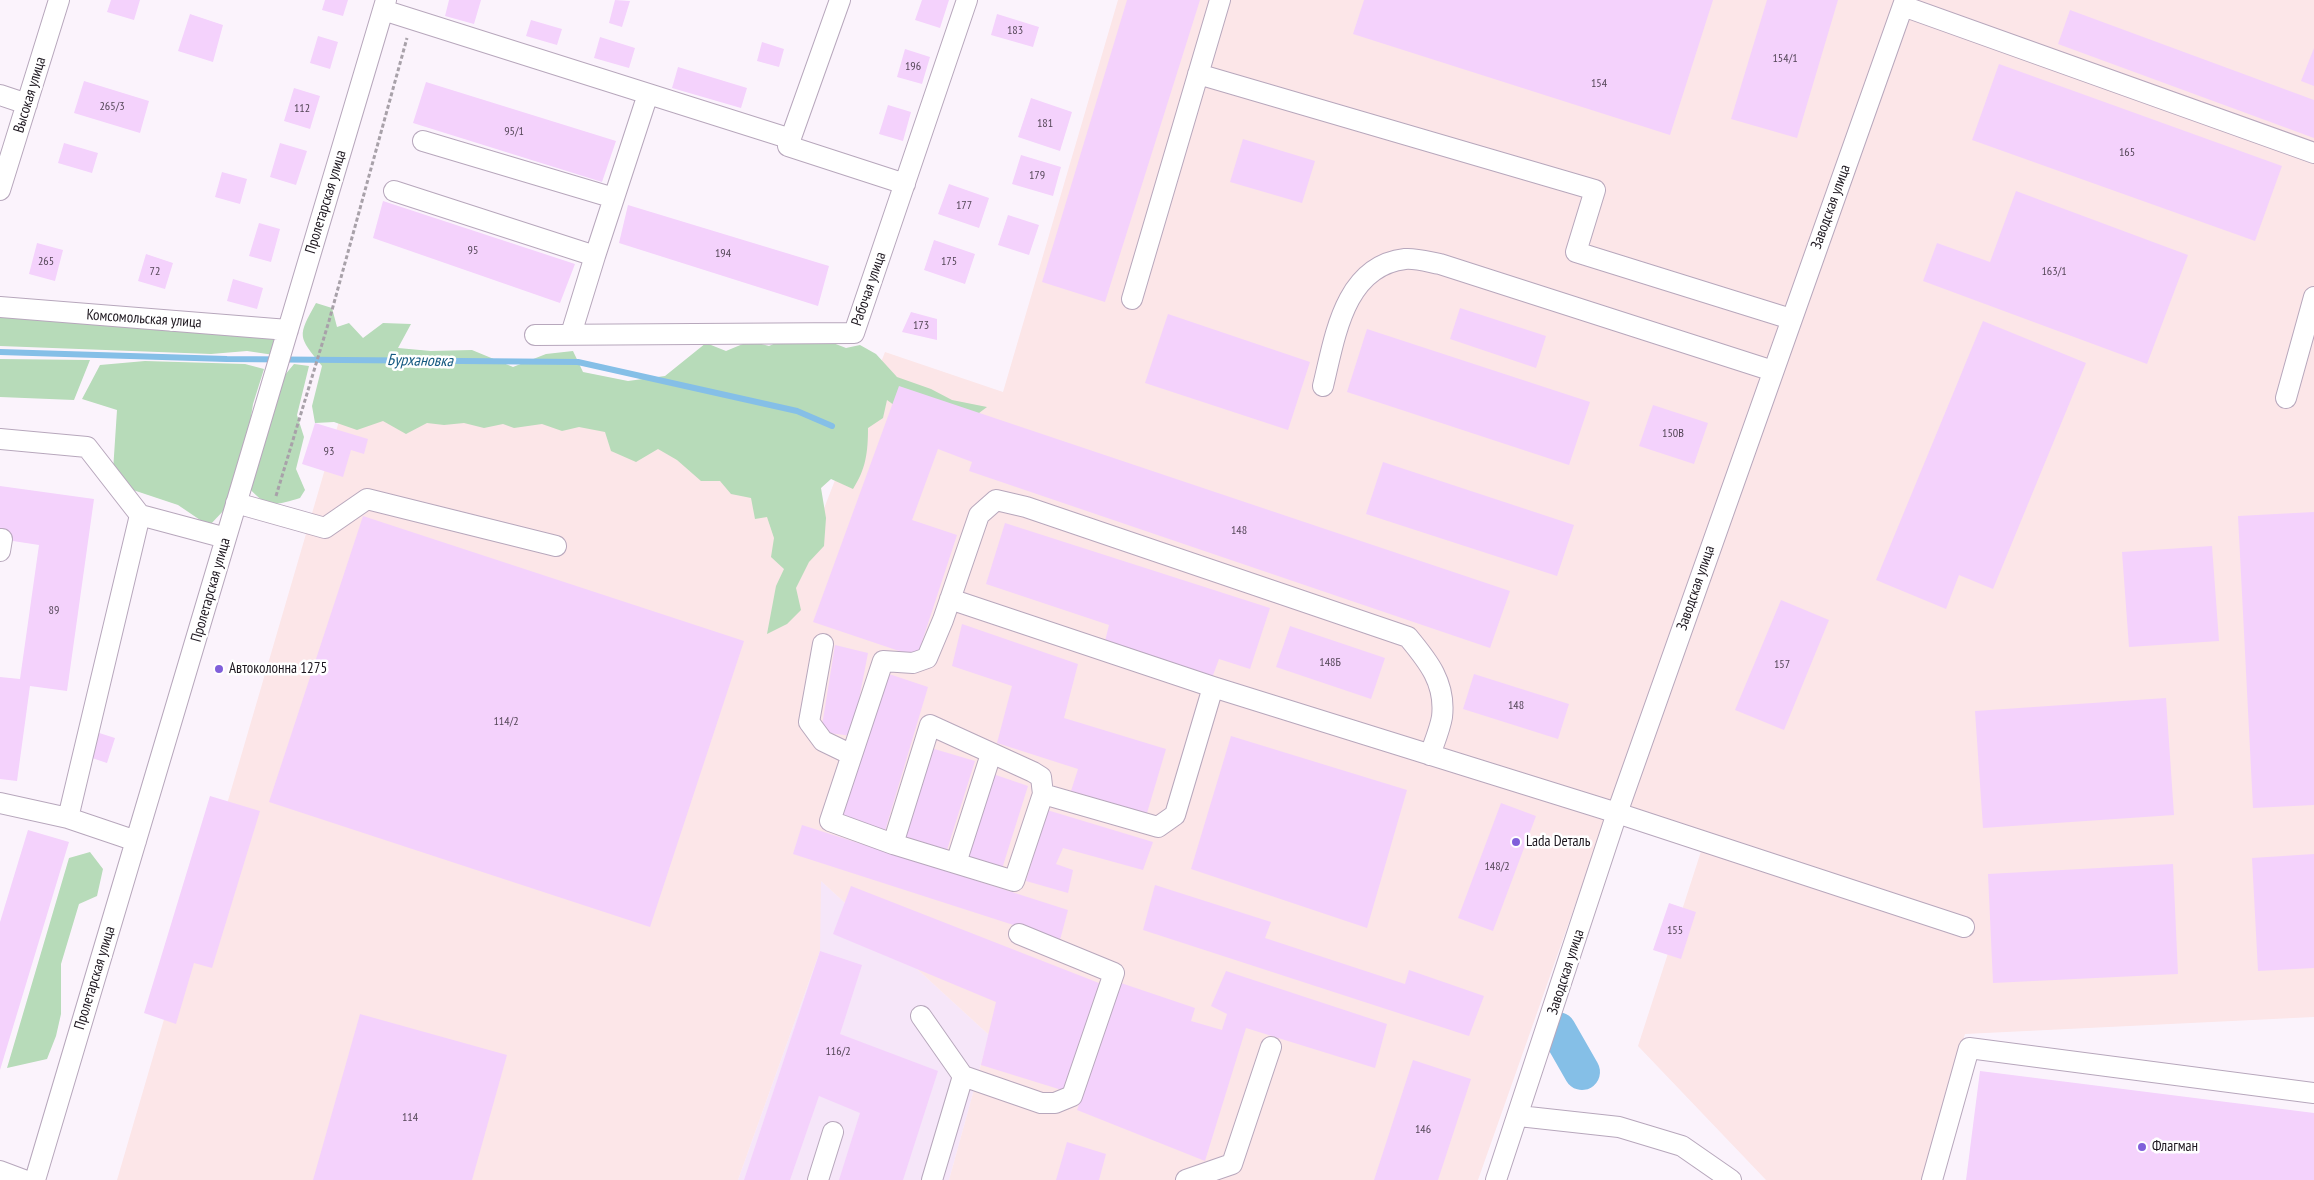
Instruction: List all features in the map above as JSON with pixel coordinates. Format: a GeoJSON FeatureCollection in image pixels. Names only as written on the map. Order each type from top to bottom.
{"type":"FeatureCollection","features":[{"type":"Feature","properties":{"kind":"street","name":"Высокая улица"},"geometry":{"type":"LineString","coordinates":[[0,190],[59,0]]}},
{"type":"Feature","properties":{"kind":"street"},"geometry":{"type":"LineString","coordinates":[[840,0],[788,146],[905,184]]}},
{"type":"Feature","properties":{"kind":"street","name":"Рабочая улица"},"geometry":{"type":"LineString","coordinates":[[535,335],[854,333],[967,0]]}},
{"type":"Feature","properties":{"kind":"street"},"geometry":{"type":"LineString","coordinates":[[1132,299],[1220,0]]}},
{"type":"Feature","properties":{"kind":"street"},"geometry":{"type":"LineString","coordinates":[[1904,3],[2314,153]]}},
{"type":"Feature","properties":{"kind":"street","name":"Заводская улица"},"geometry":{"type":"LineString","coordinates":[[1496,1180],[1519,1116],[1617,813],[1904,3]]}},
{"type":"Feature","properties":{"kind":"street"},"geometry":{"type":"LineString","coordinates":[[384,5],[412,20],[791,139]]}},
{"type":"Feature","properties":{"kind":"street","name":"Пролетарская улица"},"geometry":{"type":"LineString","coordinates":[[36,1180],[384,5]]}},
{"type":"Feature","properties":{"kind":"street"},"geometry":{"type":"LineString","coordinates":[[1198,74],[1595,190],[1576,252],[1791,319]]}},
{"type":"Feature","properties":{"kind":"street"},"geometry":{"type":"LineString","coordinates":[[571,334],[648,94]]}},
{"type":"Feature","properties":{"kind":"street"},"geometry":{"type":"LineString","coordinates":[[0,95],[27,104]]}},
{"type":"Feature","properties":{"kind":"street"},"geometry":{"type":"LineString","coordinates":[[423,141],[614,198]]}},
{"type":"Feature","properties":{"kind":"street"},"geometry":{"type":"LineString","coordinates":[[394,191],[595,256]]}},
{"type":"Feature","properties":{"kind":"street"},"geometry":{"type":"LineString","coordinates":[[1323,386],[1338,322],[1358,285],[1378,266],[1406,259],[1440,264],[1773,371]]}},
{"type":"Feature","properties":{"kind":"street"},"geometry":{"type":"LineString","coordinates":[[2286,398],[2314,297]]}},
{"type":"Feature","properties":{"kind":"street","name":"Комсомольская улица"},"geometry":{"type":"LineString","coordinates":[[0,307],[288,330]]}},
{"type":"Feature","properties":{"kind":"street"},"geometry":{"type":"LineString","coordinates":[[0,439],[87,447],[140,515],[226,538]]}},
{"type":"Feature","properties":{"kind":"street"},"geometry":{"type":"LineString","coordinates":[[236,503],[325,528],[367,498],[556,546]]}},
{"type":"Feature","properties":{"kind":"street"},"geometry":{"type":"LineString","coordinates":[[893,844],[930,725],[1041,777],[1043,794],[1014,881],[893,844],[830,821],[883,661],[913,663],[927,658],[950,600],[979,515],[996,500],[1026,507],[1408,637],[1425,657],[1440,682],[1442,717],[1430,754]]}},
{"type":"Feature","properties":{"kind":"street"},"geometry":{"type":"LineString","coordinates":[[68,818],[140,515]]}},
{"type":"Feature","properties":{"kind":"street"},"geometry":{"type":"LineString","coordinates":[[0,539],[2,540],[0,551]]}},
{"type":"Feature","properties":{"kind":"street"},"geometry":{"type":"LineString","coordinates":[[950,600],[1213,687],[1617,813],[1964,928]]}},
{"type":"Feature","properties":{"kind":"street"},"geometry":{"type":"LineString","coordinates":[[823,644],[809,722],[823,741],[852,756]]}},
{"type":"Feature","properties":{"kind":"street"},"geometry":{"type":"LineString","coordinates":[[1043,794],[1147,825],[1158,827],[1169,821],[1175,815],[1213,687]]}},
{"type":"Feature","properties":{"kind":"street"},"geometry":{"type":"LineString","coordinates":[[956,863],[991,754]]}},
{"type":"Feature","properties":{"kind":"street"},"geometry":{"type":"LineString","coordinates":[[0,803],[68,818],[136,841]]}},
{"type":"Feature","properties":{"kind":"street"},"geometry":{"type":"LineString","coordinates":[[921,1016],[963,1076],[1041,1103],[1055,1103],[1072,1096],[1114,973],[1019,934]]}},
{"type":"Feature","properties":{"kind":"street"},"geometry":{"type":"LineString","coordinates":[[1186,1180],[1232,1164],[1271,1047]]}},
{"type":"Feature","properties":{"kind":"street"},"geometry":{"type":"LineString","coordinates":[[1932,1180],[1969,1048],[2314,1093]]}},
{"type":"Feature","properties":{"kind":"street"},"geometry":{"type":"LineString","coordinates":[[932,1180],[963,1076]]}},
{"type":"Feature","properties":{"kind":"street"},"geometry":{"type":"LineString","coordinates":[[1519,1116],[1619,1127],[1682,1146],[1731,1180]]}},
{"type":"Feature","properties":{"kind":"street"},"geometry":{"type":"LineString","coordinates":[[818,1180],[833,1132]]}},
{"type":"Feature","properties":{"kind":"street"},"geometry":{"type":"LineString","coordinates":[[0,1171],[24,1180]]}},
{"type":"Feature","properties":{"kind":"path"},"geometry":{"type":"LineString","coordinates":[[270,513],[303,412],[412,20]]}},
{"type":"Feature","properties":{"kind":"shaded area"},"geometry":{"type":"Polygon","coordinates":[[[1118,0],[2314,0],[2314,1017],[1965,1034],[1922,1180],[1766,1180],[1638,1046],[1706,836],[1610,806],[1478,1180],[949,1180],[989,1035],[821,881],[820,951],[738,1180],[117,1180],[344,404],[593,398],[823,511],[885,352],[1003,392],[1118,0]]]}},
{"type":"Feature","properties":{"kind":"shaded area"},"geometry":{"type":"Polygon","coordinates":[[[820,880],[989,1035],[949,1180],[738,1180],[820,951],[820,880]]]}},
{"type":"Feature","properties":{"kind":"green space"},"geometry":{"type":"Polygon","coordinates":[[[316,303],[332,308],[337,327],[349,323],[363,338],[383,323],[411,324],[398,348],[431,351],[472,350],[513,367],[546,354],[573,351],[583,372],[628,381],[665,376],[706,343],[726,351],[750,341],[769,346],[787,338],[828,341],[846,348],[860,345],[876,354],[897,377],[931,389],[952,400],[987,407],[959,428],[909,416],[887,400],[883,418],[868,428],[865,460],[861,474],[853,489],[831,479],[821,488],[826,518],[824,546],[809,562],[796,588],[801,610],[787,624],[767,634],[776,586],[784,569],[771,557],[774,538],[767,517],[755,519],[751,498],[731,494],[720,481],[701,481],[677,460],[658,449],[636,462],[611,451],[605,432],[579,427],[562,431],[542,424],[514,428],[503,424],[484,428],[464,423],[444,425],[427,423],[406,434],[383,421],[357,430],[334,422],[315,423],[312,406],[322,366],[308,348],[303,336],[303,330],[316,303]]]}},
{"type":"Feature","properties":{"kind":"green space"},"geometry":{"type":"Polygon","coordinates":[[[0,313],[280,337],[274,355],[247,351],[211,354],[0,346],[0,313]]]}},
{"type":"Feature","properties":{"kind":"green space"},"geometry":{"type":"Polygon","coordinates":[[[0,359],[90,360],[74,400],[0,397],[0,359]]]}},
{"type":"Feature","properties":{"kind":"green space"},"geometry":{"type":"Polygon","coordinates":[[[145,361],[245,364],[264,369],[253,404],[248,436],[225,509],[209,526],[178,505],[127,488],[113,471],[117,410],[82,399],[100,365],[145,361]]]}},
{"type":"Feature","properties":{"kind":"green space"},"geometry":{"type":"Polygon","coordinates":[[[294,364],[309,366],[297,415],[304,437],[296,469],[305,490],[300,498],[277,504],[260,499],[248,487],[284,376],[294,364]]]}},
{"type":"Feature","properties":{"kind":"green space"},"geometry":{"type":"Polygon","coordinates":[[[90,852],[103,869],[97,896],[79,904],[61,964],[61,1014],[56,1036],[47,1059],[7,1068],[69,858],[90,852]]]}},
{"type":"Feature","properties":{"kind":"building"},"geometry":{"type":"Polygon","coordinates":[[[111,0],[140,0],[134,20],[107,12],[111,0]]]}},
{"type":"Feature","properties":{"kind":"building"},"geometry":{"type":"Polygon","coordinates":[[[325,0],[348,0],[343,16],[322,10],[325,0]]]}},
{"type":"Feature","properties":{"kind":"building"},"geometry":{"type":"Polygon","coordinates":[[[449,0],[481,0],[474,24],[445,16],[449,0]]]}},
{"type":"Feature","properties":{"kind":"building"},"geometry":{"type":"Polygon","coordinates":[[[615,0],[630,1],[622,27],[609,23],[615,0]]]}},
{"type":"Feature","properties":{"kind":"building"},"geometry":{"type":"Polygon","coordinates":[[[922,0],[949,0],[940,28],[915,20],[922,0]]]}},
{"type":"Feature","properties":{"kind":"building"},"geometry":{"type":"Polygon","coordinates":[[[1127,0],[1200,0],[1105,302],[1042,282],[1127,0]]]}},
{"type":"Feature","properties":{"kind":"building"},"geometry":{"type":"Polygon","coordinates":[[[1364,0],[1713,0],[1670,135],[1353,34],[1364,0]]]}},
{"type":"Feature","properties":{"kind":"building"},"geometry":{"type":"Polygon","coordinates":[[[1767,0],[1838,0],[1797,138],[1731,119],[1767,0]]]}},
{"type":"Feature","properties":{"kind":"building"},"geometry":{"type":"Polygon","coordinates":[[[2070,10],[2314,100],[2314,138],[2058,44],[2070,10]]]}},
{"type":"Feature","properties":{"kind":"building"},"geometry":{"type":"Polygon","coordinates":[[[190,14],[223,25],[213,62],[178,51],[190,14]]]}},
{"type":"Feature","properties":{"kind":"building"},"geometry":{"type":"Polygon","coordinates":[[[997,14],[1039,27],[1033,47],[991,35],[997,14]]]}},
{"type":"Feature","properties":{"kind":"building"},"geometry":{"type":"Polygon","coordinates":[[[531,20],[562,29],[557,45],[526,36],[531,20]]]}},
{"type":"Feature","properties":{"kind":"building"},"geometry":{"type":"Polygon","coordinates":[[[318,36],[338,42],[330,69],[310,63],[318,36]]]}},
{"type":"Feature","properties":{"kind":"building"},"geometry":{"type":"Polygon","coordinates":[[[600,37],[635,48],[629,68],[594,58],[600,37]]]}},
{"type":"Feature","properties":{"kind":"building"},"geometry":{"type":"Polygon","coordinates":[[[762,42],[784,49],[779,67],[757,61],[762,42]]]}},
{"type":"Feature","properties":{"kind":"building"},"geometry":{"type":"Polygon","coordinates":[[[2314,48],[2314,86],[2301,81],[2314,48]]]}},
{"type":"Feature","properties":{"kind":"building"},"geometry":{"type":"Polygon","coordinates":[[[905,49],[930,57],[922,84],[897,77],[905,49]]]}},
{"type":"Feature","properties":{"kind":"building"},"geometry":{"type":"Polygon","coordinates":[[[1999,64],[2282,166],[2255,241],[1972,140],[1999,64]]]}},
{"type":"Feature","properties":{"kind":"building"},"geometry":{"type":"Polygon","coordinates":[[[678,67],[747,88],[741,108],[672,88],[678,67]]]}},
{"type":"Feature","properties":{"kind":"building"},"geometry":{"type":"Polygon","coordinates":[[[84,81],[149,101],[140,133],[74,113],[84,81]]]}},
{"type":"Feature","properties":{"kind":"building"},"geometry":{"type":"Polygon","coordinates":[[[426,82],[616,141],[602,182],[413,123],[426,82]]]}},
{"type":"Feature","properties":{"kind":"building"},"geometry":{"type":"Polygon","coordinates":[[[294,88],[320,96],[310,129],[284,121],[294,88]]]}},
{"type":"Feature","properties":{"kind":"building"},"geometry":{"type":"Polygon","coordinates":[[[1031,98],[1072,112],[1060,151],[1018,137],[1031,98]]]}},
{"type":"Feature","properties":{"kind":"building"},"geometry":{"type":"Polygon","coordinates":[[[888,105],[911,112],[903,141],[879,134],[888,105]]]}},
{"type":"Feature","properties":{"kind":"building"},"geometry":{"type":"Polygon","coordinates":[[[1243,139],[1315,161],[1302,203],[1230,182],[1243,139]]]}},
{"type":"Feature","properties":{"kind":"building"},"geometry":{"type":"Polygon","coordinates":[[[64,143],[98,153],[92,173],[58,163],[64,143]]]}},
{"type":"Feature","properties":{"kind":"building"},"geometry":{"type":"Polygon","coordinates":[[[280,143],[307,151],[296,185],[270,177],[280,143]]]}},
{"type":"Feature","properties":{"kind":"building"},"geometry":{"type":"Polygon","coordinates":[[[1021,155],[1061,167],[1053,196],[1012,184],[1021,155]]]}},
{"type":"Feature","properties":{"kind":"building"},"geometry":{"type":"Polygon","coordinates":[[[222,172],[247,179],[240,204],[215,197],[222,172]]]}},
{"type":"Feature","properties":{"kind":"building"},"geometry":{"type":"Polygon","coordinates":[[[949,184],[989,198],[979,228],[938,214],[949,184]]]}},
{"type":"Feature","properties":{"kind":"building"},"geometry":{"type":"Polygon","coordinates":[[[2016,191],[2188,255],[2147,364],[1923,281],[1937,243],[1990,262],[2016,191]]]}},
{"type":"Feature","properties":{"kind":"building"},"geometry":{"type":"Polygon","coordinates":[[[383,201],[575,264],[560,303],[373,238],[383,201]]]}},
{"type":"Feature","properties":{"kind":"building"},"geometry":{"type":"Polygon","coordinates":[[[628,205],[829,266],[818,306],[619,243],[628,205]]]}},
{"type":"Feature","properties":{"kind":"building"},"geometry":{"type":"Polygon","coordinates":[[[1008,215],[1039,225],[1029,255],[998,245],[1008,215]]]}},
{"type":"Feature","properties":{"kind":"building"},"geometry":{"type":"Polygon","coordinates":[[[259,223],[280,229],[271,262],[249,256],[259,223]]]}},
{"type":"Feature","properties":{"kind":"building"},"geometry":{"type":"Polygon","coordinates":[[[934,240],[975,254],[965,284],[924,270],[934,240]]]}},
{"type":"Feature","properties":{"kind":"building"},"geometry":{"type":"Polygon","coordinates":[[[37,243],[63,250],[55,281],[29,274],[37,243]]]}},
{"type":"Feature","properties":{"kind":"building"},"geometry":{"type":"Polygon","coordinates":[[[146,254],[173,263],[165,289],[138,281],[146,254]]]}},
{"type":"Feature","properties":{"kind":"building"},"geometry":{"type":"Polygon","coordinates":[[[233,279],[263,288],[257,309],[227,301],[233,279]]]}},
{"type":"Feature","properties":{"kind":"building"},"geometry":{"type":"Polygon","coordinates":[[[1460,308],[1546,336],[1536,368],[1450,339],[1460,308]]]}},
{"type":"Feature","properties":{"kind":"building"},"geometry":{"type":"Polygon","coordinates":[[[911,312],[937,319],[937,340],[902,332],[911,312]]]}},
{"type":"Feature","properties":{"kind":"building"},"geometry":{"type":"Polygon","coordinates":[[[1168,314],[1310,362],[1288,430],[1145,383],[1168,314]]]}},
{"type":"Feature","properties":{"kind":"building"},"geometry":{"type":"Polygon","coordinates":[[[1983,321],[2086,363],[1993,589],[1959,575],[1946,609],[1876,580],[1983,321]]]}},
{"type":"Feature","properties":{"kind":"building"},"geometry":{"type":"Polygon","coordinates":[[[1367,329],[1590,402],[1569,465],[1347,392],[1367,329]]]}},
{"type":"Feature","properties":{"kind":"building"},"geometry":{"type":"Polygon","coordinates":[[[899,386],[1510,591],[1490,648],[969,471],[972,462],[938,449],[912,520],[957,535],[917,657],[813,622],[899,386]]]}},
{"type":"Feature","properties":{"kind":"building"},"geometry":{"type":"Polygon","coordinates":[[[1653,405],[1708,423],[1694,464],[1639,446],[1653,405]]]}},
{"type":"Feature","properties":{"kind":"building"},"geometry":{"type":"Polygon","coordinates":[[[315,423],[368,439],[364,454],[351,450],[343,477],[302,464],[315,423]]]}},
{"type":"Feature","properties":{"kind":"building"},"geometry":{"type":"Polygon","coordinates":[[[1383,462],[1574,525],[1557,576],[1366,514],[1383,462]]]}},
{"type":"Feature","properties":{"kind":"building"},"geometry":{"type":"Polygon","coordinates":[[[0,486],[94,499],[67,691],[30,686],[17,781],[0,779],[0,677],[20,679],[39,545],[0,539],[0,486]]]}},
{"type":"Feature","properties":{"kind":"building"},"geometry":{"type":"Polygon","coordinates":[[[2314,512],[2314,805],[2253,808],[2238,516],[2314,512]]]}},
{"type":"Feature","properties":{"kind":"building"},"geometry":{"type":"Polygon","coordinates":[[[363,516],[744,641],[650,927],[269,802],[363,516]]]}},
{"type":"Feature","properties":{"kind":"building"},"geometry":{"type":"Polygon","coordinates":[[[1005,523],[1270,608],[1250,669],[1219,659],[1212,678],[1104,645],[1109,625],[986,584],[1005,523]]]}},
{"type":"Feature","properties":{"kind":"building"},"geometry":{"type":"Polygon","coordinates":[[[2212,546],[2219,641],[2129,647],[2122,552],[2212,546]]]}},
{"type":"Feature","properties":{"kind":"building"},"geometry":{"type":"Polygon","coordinates":[[[1781,600],[1829,620],[1784,730],[1735,710],[1781,600]]]}},
{"type":"Feature","properties":{"kind":"building"},"geometry":{"type":"Polygon","coordinates":[[[962,624],[1078,664],[1064,718],[1166,749],[1147,813],[1071,791],[1078,769],[997,743],[1012,686],[952,666],[962,624]]]}},
{"type":"Feature","properties":{"kind":"building"},"geometry":{"type":"Polygon","coordinates":[[[1290,626],[1385,658],[1371,699],[1276,667],[1290,626]]]}},
{"type":"Feature","properties":{"kind":"building"},"geometry":{"type":"Polygon","coordinates":[[[835,645],[868,653],[852,736],[821,732],[835,645]]]}},
{"type":"Feature","properties":{"kind":"building"},"geometry":{"type":"Polygon","coordinates":[[[889,674],[928,687],[885,831],[840,816],[889,674]]]}},
{"type":"Feature","properties":{"kind":"building"},"geometry":{"type":"Polygon","coordinates":[[[1474,674],[1569,704],[1558,739],[1463,709],[1474,674]]]}},
{"type":"Feature","properties":{"kind":"building"},"geometry":{"type":"Polygon","coordinates":[[[2166,698],[2174,815],[1983,828],[1975,711],[2166,698]]]}},
{"type":"Feature","properties":{"kind":"building"},"geometry":{"type":"Polygon","coordinates":[[[93,731],[115,738],[107,763],[86,756],[93,731]]]}},
{"type":"Feature","properties":{"kind":"building"},"geometry":{"type":"Polygon","coordinates":[[[1231,736],[1407,790],[1367,928],[1191,869],[1231,736]]]}},
{"type":"Feature","properties":{"kind":"building"},"geometry":{"type":"Polygon","coordinates":[[[931,748],[975,761],[947,850],[906,837],[931,748]]]}},
{"type":"Feature","properties":{"kind":"building"},"geometry":{"type":"Polygon","coordinates":[[[993,774],[1028,786],[1001,872],[965,860],[993,774]]]}},
{"type":"Feature","properties":{"kind":"building"},"geometry":{"type":"Polygon","coordinates":[[[210,796],[260,811],[212,968],[194,963],[176,1024],[144,1013],[210,796]]]}},
{"type":"Feature","properties":{"kind":"building"},"geometry":{"type":"Polygon","coordinates":[[[1501,803],[1536,816],[1493,931],[1458,918],[1501,803]]]}},
{"type":"Feature","properties":{"kind":"building"},"geometry":{"type":"Polygon","coordinates":[[[1047,810],[1153,842],[1143,870],[1063,848],[1056,864],[1073,870],[1068,893],[1026,881],[1047,810]]]}},
{"type":"Feature","properties":{"kind":"building"},"geometry":{"type":"Polygon","coordinates":[[[802,825],[1068,910],[1060,940],[793,854],[802,825]]]}},
{"type":"Feature","properties":{"kind":"building"},"geometry":{"type":"Polygon","coordinates":[[[28,830],[69,842],[0,1070],[0,922],[28,830]]]}},
{"type":"Feature","properties":{"kind":"building"},"geometry":{"type":"Polygon","coordinates":[[[2314,854],[2314,968],[2258,971],[2252,858],[2314,854]]]}},
{"type":"Feature","properties":{"kind":"building"},"geometry":{"type":"Polygon","coordinates":[[[2173,864],[2178,974],[1993,983],[1988,874],[2173,864]]]}},
{"type":"Feature","properties":{"kind":"building"},"geometry":{"type":"Polygon","coordinates":[[[1155,885],[1271,922],[1265,938],[1405,984],[1409,970],[1484,996],[1469,1036],[1143,930],[1155,885]]]}},
{"type":"Feature","properties":{"kind":"building"},"geometry":{"type":"Polygon","coordinates":[[[851,886],[1104,985],[1065,1091],[981,1065],[996,1002],[833,934],[851,886]]]}},
{"type":"Feature","properties":{"kind":"building"},"geometry":{"type":"Polygon","coordinates":[[[1669,903],[1696,912],[1681,959],[1653,950],[1669,903]]]}},
{"type":"Feature","properties":{"kind":"building"},"geometry":{"type":"Polygon","coordinates":[[[820,951],[862,965],[840,1034],[938,1071],[903,1180],[839,1180],[860,1113],[819,1096],[790,1180],[744,1180],[820,951]]]}},
{"type":"Feature","properties":{"kind":"building"},"geometry":{"type":"Polygon","coordinates":[[[1226,971],[1387,1024],[1375,1068],[1246,1028],[1205,1161],[1077,1110],[1121,983],[1195,1008],[1191,1021],[1222,1030],[1227,1014],[1211,1006],[1226,971]]]}},
{"type":"Feature","properties":{"kind":"building"},"geometry":{"type":"Polygon","coordinates":[[[360,1014],[507,1055],[472,1180],[313,1180],[360,1014]]]}},
{"type":"Feature","properties":{"kind":"building"},"geometry":{"type":"Polygon","coordinates":[[[1413,1060],[1471,1079],[1438,1180],[1374,1180],[1413,1060]]]}},
{"type":"Feature","properties":{"kind":"building","name":"Флагман"},"geometry":{"type":"Polygon","coordinates":[[[1980,1071],[2314,1113],[2314,1180],[1966,1180],[1980,1071]]]}},
{"type":"Feature","properties":{"kind":"building"},"geometry":{"type":"Polygon","coordinates":[[[1067,1142],[1106,1154],[1099,1180],[1056,1180],[1067,1142]]]}},
{"type":"Feature","properties":{"kind":"waterway","name":"Бурхановка"},"geometry":{"type":"LineString","coordinates":[[0,352],[227,359],[578,362],[797,411],[832,426]]}},
{"type":"Feature","properties":{"kind":"waterway","name":"Бурхановка"},"geometry":{"type":"LineString","coordinates":[[1558,1030],[1582,1072]]}},
{"type":"Feature","properties":{"kind":"place","name":"Автоколонна 1275"},"geometry":{"type":"Point","coordinates":[219,669]}},
{"type":"Feature","properties":{"kind":"place","name":"Lada Dеталь"},"geometry":{"type":"Point","coordinates":[1516,842]}},
{"type":"Feature","properties":{"kind":"place","name":"Флагман"},"geometry":{"type":"Point","coordinates":[2142,1147]}}]}
